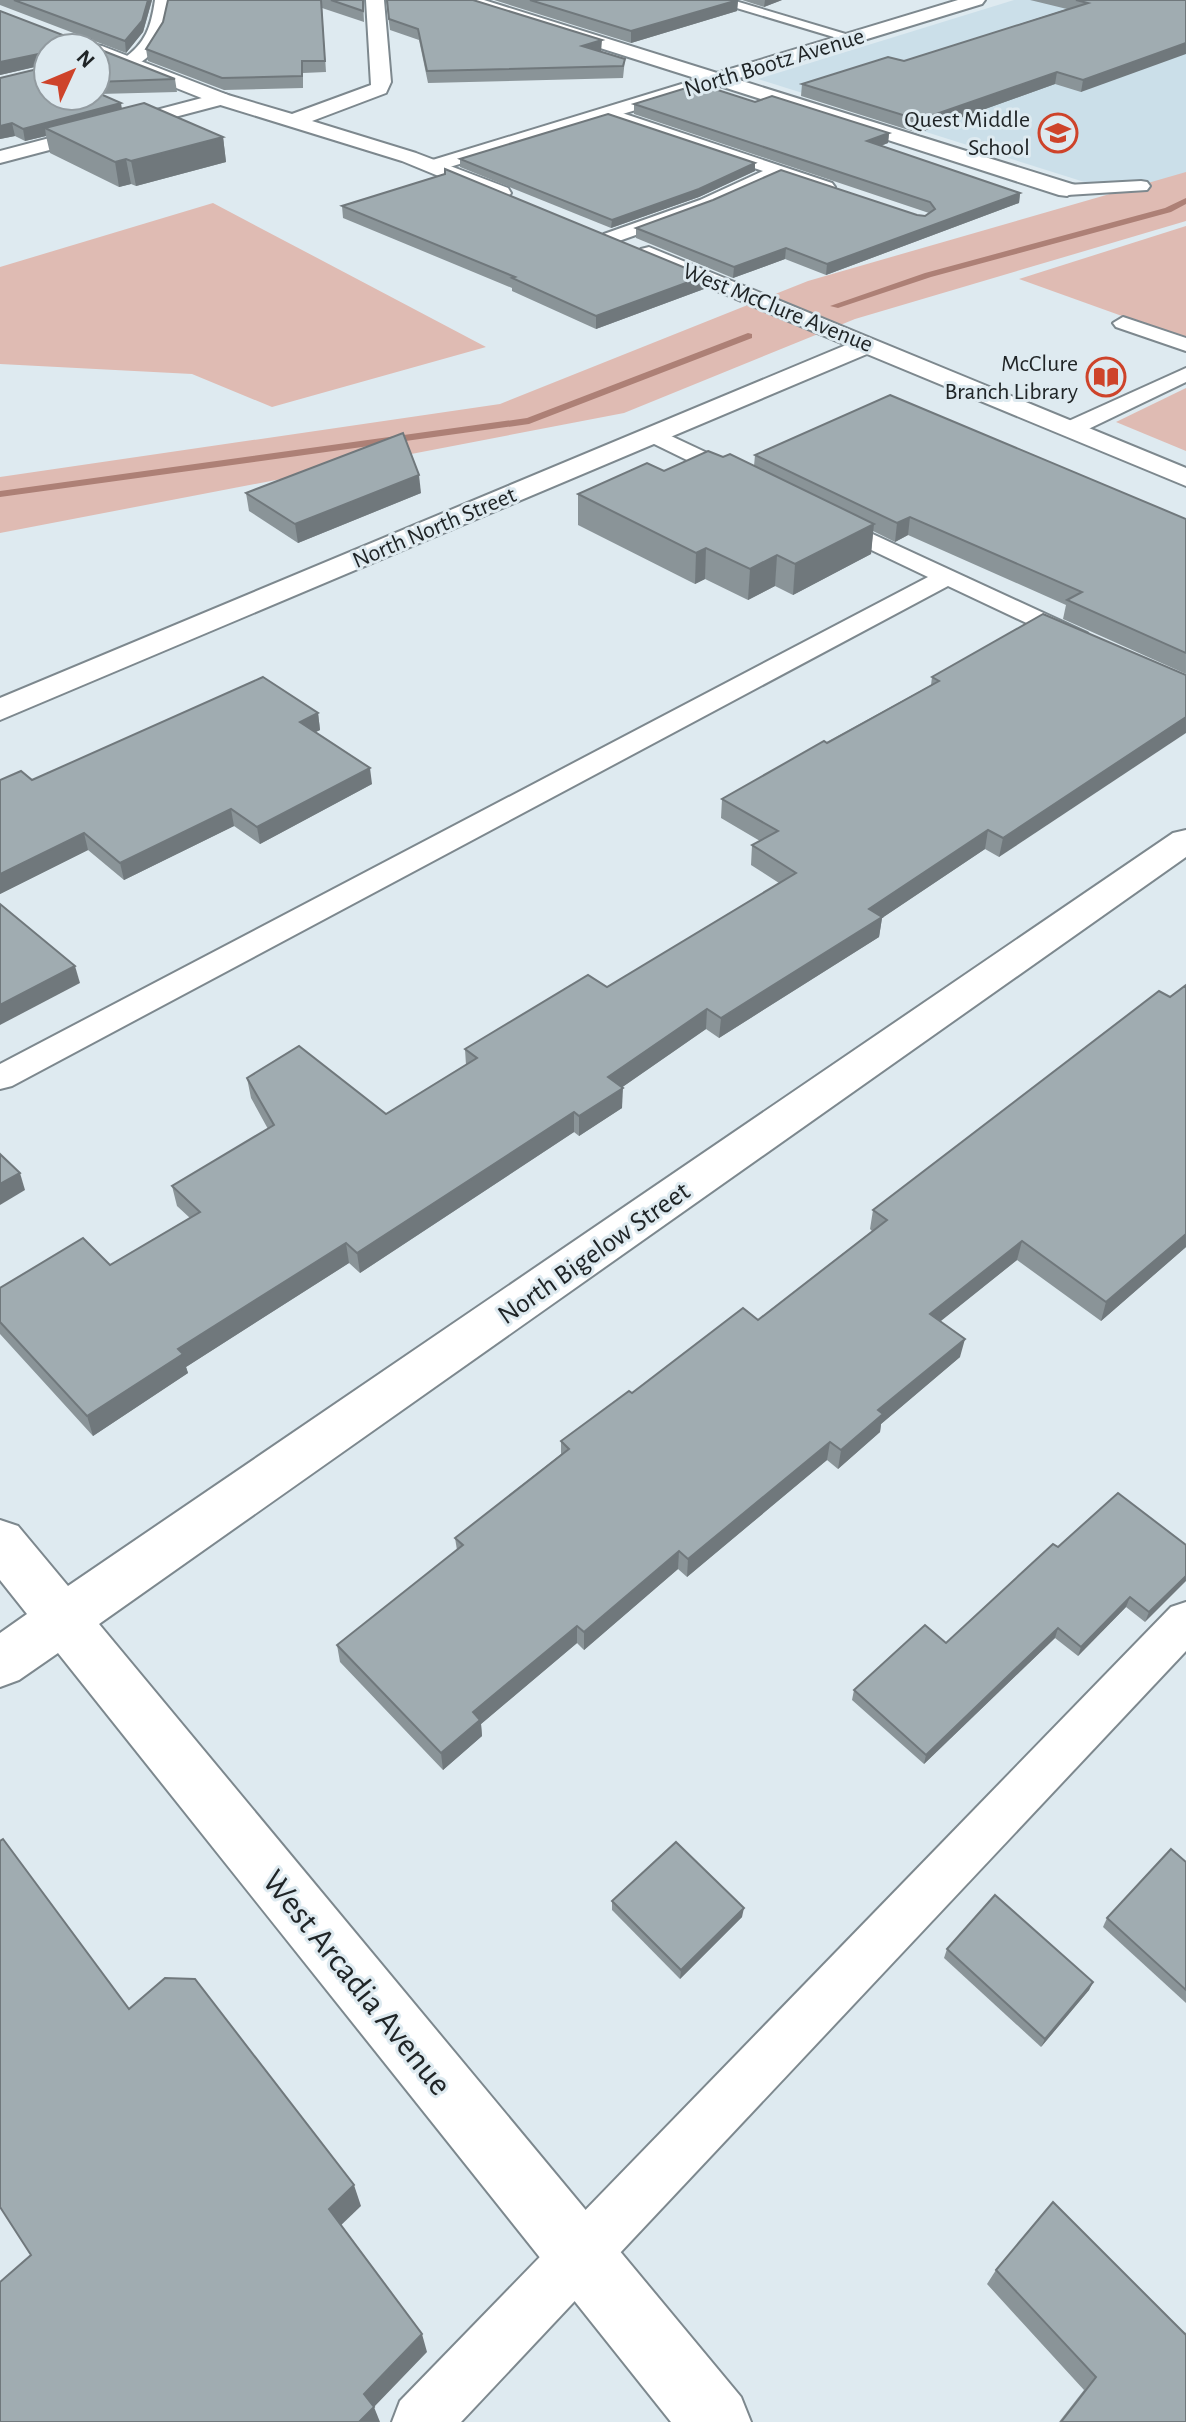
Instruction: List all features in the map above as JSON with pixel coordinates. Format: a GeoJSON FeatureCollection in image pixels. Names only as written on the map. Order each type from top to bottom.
{"type":"FeatureCollection","features":[{"type":"Feature","properties":{"kind":"street"},"geometry":{"type":"LineString","coordinates":[[295,120],[379,89],[382,82],[375,0]]}},
{"type":"Feature","properties":{"kind":"street"},"geometry":{"type":"LineString","coordinates":[[467,0],[1067,190]]}},
{"type":"Feature","properties":{"kind":"street","name":"North Bootz Avenue"},"geometry":{"type":"LineString","coordinates":[[433,166],[968,1]]}},
{"type":"Feature","properties":{"kind":"street"},"geometry":{"type":"LineString","coordinates":[[112,58],[221,99],[433,166],[520,201]]}},
{"type":"Feature","properties":{"kind":"street"},"geometry":{"type":"LineString","coordinates":[[0,157],[221,99]]}},
{"type":"Feature","properties":{"kind":"street","name":"West McClure Avenue"},"geometry":{"type":"LineString","coordinates":[[587,229],[1186,478]]}},
{"type":"Feature","properties":{"kind":"street","name":"North North Street"},"geometry":{"type":"LineString","coordinates":[[0,710],[869,344]]}},
{"type":"Feature","properties":{"kind":"street","name":"North Bigelow Street"},"geometry":{"type":"LineString","coordinates":[[0,1663],[1186,841]]}},
{"type":"Feature","properties":{"kind":"street","name":"West Arcadia Avenue"},"geometry":{"type":"LineString","coordinates":[[0,1542],[716,2422]]}},
{"type":"Feature","properties":{"kind":"lane"},"geometry":{"type":"LineString","coordinates":[[112,53],[145,52],[156,35],[162,0]]}},
{"type":"Feature","properties":{"kind":"lane"},"geometry":{"type":"LineString","coordinates":[[717,0],[852,38]]}},
{"type":"Feature","properties":{"kind":"lane"},"geometry":{"type":"LineString","coordinates":[[607,113],[836,191]]}},
{"type":"Feature","properties":{"kind":"lane"},"geometry":{"type":"LineString","coordinates":[[610,238],[706,204],[779,171]]}},
{"type":"Feature","properties":{"kind":"lane"},"geometry":{"type":"LineString","coordinates":[[1067,190],[1141,186]]}},
{"type":"Feature","properties":{"kind":"lane"},"geometry":{"type":"LineString","coordinates":[[1123,323],[1186,345]]}},
{"type":"Feature","properties":{"kind":"lane"},"geometry":{"type":"LineString","coordinates":[[1070,429],[1186,374]]}},
{"type":"Feature","properties":{"kind":"lane"},"geometry":{"type":"LineString","coordinates":[[654,435],[764,489]]}},
{"type":"Feature","properties":{"kind":"lane"},"geometry":{"type":"LineString","coordinates":[[806,510],[944,578],[1101,648]]}},
{"type":"Feature","properties":{"kind":"lane"},"geometry":{"type":"LineString","coordinates":[[0,1078],[944,578]]}},
{"type":"Feature","properties":{"kind":"lane"},"geometry":{"type":"LineString","coordinates":[[421,2422],[579,2253],[1186,1621]]}},
{"type":"Feature","properties":{"kind":"shaded area","name":"Quest Middle School"},"geometry":{"type":"Polygon","coordinates":[[[1014,0],[1085,0],[1186,25],[1186,214],[758,79],[1014,0]]]}},
{"type":"Feature","properties":{"kind":"shaded area"},"geometry":{"type":"Polygon","coordinates":[[[1186,172],[1186,221],[855,319],[624,413],[0,533],[0,477],[500,404],[808,281],[1186,172]]]}},
{"type":"Feature","properties":{"kind":"shaded area"},"geometry":{"type":"Polygon","coordinates":[[[213,203],[486,347],[272,407],[192,374],[0,364],[0,267],[213,203]]]}},
{"type":"Feature","properties":{"kind":"shaded area"},"geometry":{"type":"Polygon","coordinates":[[[1186,226],[1186,339],[1019,279],[1186,226]]]}},
{"type":"Feature","properties":{"kind":"shaded area"},"geometry":{"type":"Polygon","coordinates":[[[1186,388],[1186,451],[1116,422],[1186,388]]]}},
{"type":"Feature","properties":{"kind":"building"},"geometry":{"type":"Polygon","coordinates":[[[14,0],[148,0],[142,21],[125,41],[112,36],[112,32],[101,32],[14,0]]]}},
{"type":"Feature","properties":{"kind":"building"},"geometry":{"type":"Polygon","coordinates":[[[168,0],[321,0],[325,61],[302,61],[302,76],[222,78],[146,49],[163,22],[168,0]]]}},
{"type":"Feature","properties":{"kind":"building"},"geometry":{"type":"Polygon","coordinates":[[[331,0],[363,0],[363,11],[331,0]]]}},
{"type":"Feature","properties":{"kind":"building"},"geometry":{"type":"Polygon","coordinates":[[[387,0],[473,0],[602,40],[582,46],[625,59],[623,66],[427,71],[418,29],[389,19],[387,0]]]}},
{"type":"Feature","properties":{"kind":"building"},"geometry":{"type":"Polygon","coordinates":[[[530,0],[738,0],[631,31],[530,0]]]}},
{"type":"Feature","properties":{"kind":"building"},"geometry":{"type":"Polygon","coordinates":[[[1076,0],[1186,0],[1186,43],[1083,80],[1057,72],[919,120],[802,84],[888,57],[904,61],[1088,3],[1076,0]]]}},
{"type":"Feature","properties":{"kind":"building"},"geometry":{"type":"Polygon","coordinates":[[[0,11],[55,32],[32,32],[32,55],[0,62],[0,11]]]}},
{"type":"Feature","properties":{"kind":"building"},"geometry":{"type":"Polygon","coordinates":[[[112,54],[175,79],[112,81],[112,54]]]}},
{"type":"Feature","properties":{"kind":"building"},"geometry":{"type":"Polygon","coordinates":[[[32,70],[32,112],[87,112],[23,129],[12,123],[0,126],[0,78],[32,70]]]}},
{"type":"Feature","properties":{"kind":"building"},"geometry":{"type":"Polygon","coordinates":[[[699,84],[755,102],[772,96],[889,133],[867,141],[1020,193],[827,264],[786,248],[734,267],[636,228],[713,200],[781,170],[917,215],[925,216],[935,209],[930,202],[634,104],[699,84]]]}},
{"type":"Feature","properties":{"kind":"building"},"geometry":{"type":"Polygon","coordinates":[[[144,103],[223,137],[131,161],[115,162],[45,128],[144,103]]]}},
{"type":"Feature","properties":{"kind":"building"},"geometry":{"type":"Polygon","coordinates":[[[608,114],[755,163],[699,189],[612,220],[460,159],[608,114]]]}},
{"type":"Feature","properties":{"kind":"building"},"geometry":{"type":"Polygon","coordinates":[[[445,169],[705,276],[596,316],[512,278],[515,277],[342,206],[445,174],[445,169]]]}},
{"type":"Feature","properties":{"kind":"building"},"geometry":{"type":"Polygon","coordinates":[[[890,395],[1186,519],[1186,653],[1067,600],[1082,592],[910,517],[897,523],[755,455],[890,395]]]}},
{"type":"Feature","properties":{"kind":"building"},"geometry":{"type":"Polygon","coordinates":[[[403,433],[419,475],[295,524],[246,493],[403,433]]]}},
{"type":"Feature","properties":{"kind":"building"},"geometry":{"type":"Polygon","coordinates":[[[708,451],[723,457],[730,454],[874,524],[795,564],[777,555],[750,569],[706,548],[696,553],[578,494],[647,463],[664,471],[708,451]]]}},
{"type":"Feature","properties":{"kind":"building"},"geometry":{"type":"Polygon","coordinates":[[[1043,614],[1186,675],[1186,717],[1003,838],[988,830],[869,909],[882,917],[721,1018],[707,1009],[608,1077],[623,1088],[579,1116],[574,1112],[357,1253],[346,1243],[178,1349],[183,1354],[87,1416],[0,1322],[0,1288],[83,1238],[110,1265],[200,1212],[172,1186],[274,1125],[247,1078],[299,1046],[386,1114],[477,1058],[465,1049],[588,975],[607,987],[796,873],[752,845],[778,831],[722,799],[939,681],[932,677],[1043,614]]]}},
{"type":"Feature","properties":{"kind":"building"},"geometry":{"type":"Polygon","coordinates":[[[263,677],[318,713],[300,722],[370,768],[257,827],[231,809],[120,863],[84,833],[0,874],[0,780],[21,771],[32,780],[263,677]]]}},
{"type":"Feature","properties":{"kind":"building"},"geometry":{"type":"Polygon","coordinates":[[[0,904],[75,966],[0,1005],[0,904]]]}},
{"type":"Feature","properties":{"kind":"building"},"geometry":{"type":"Polygon","coordinates":[[[1186,985],[1186,1234],[1106,1302],[1022,1241],[930,1314],[965,1339],[878,1410],[883,1414],[841,1450],[830,1442],[688,1559],[679,1551],[584,1632],[577,1626],[473,1712],[480,1720],[441,1753],[337,1645],[463,1545],[455,1538],[569,1449],[561,1441],[629,1391],[632,1393],[743,1308],[758,1320],[887,1220],[873,1210],[1159,991],[1170,997],[1186,985]]]}},
{"type":"Feature","properties":{"kind":"building"},"geometry":{"type":"Polygon","coordinates":[[[0,1154],[20,1173],[0,1184],[0,1154]]]}},
{"type":"Feature","properties":{"kind":"building"},"geometry":{"type":"Polygon","coordinates":[[[1118,1493],[1186,1545],[1186,1576],[1149,1612],[1130,1597],[1081,1647],[1058,1628],[926,1755],[854,1690],[925,1625],[946,1643],[1053,1544],[1058,1547],[1118,1493]]]}},
{"type":"Feature","properties":{"kind":"building"},"geometry":{"type":"Polygon","coordinates":[[[3,1839],[129,2009],[165,1978],[195,1979],[354,2185],[329,2209],[422,2334],[364,2394],[374,2407],[359,2422],[0,2422],[0,2282],[31,2255],[0,2207],[0,1841],[3,1839]]]}},
{"type":"Feature","properties":{"kind":"building"},"geometry":{"type":"Polygon","coordinates":[[[676,1842],[744,1908],[681,1970],[612,1901],[676,1842]]]}},
{"type":"Feature","properties":{"kind":"building"},"geometry":{"type":"Polygon","coordinates":[[[1171,1849],[1186,1862],[1186,1990],[1107,1918],[1171,1849]]]}},
{"type":"Feature","properties":{"kind":"building"},"geometry":{"type":"Polygon","coordinates":[[[995,1895],[1093,1982],[1045,2039],[947,1949],[995,1895]]]}},
{"type":"Feature","properties":{"kind":"building"},"geometry":{"type":"Polygon","coordinates":[[[1053,2202],[1186,2335],[1186,2422],[1061,2422],[1096,2377],[996,2270],[1053,2202]]]}},
{"type":"Feature","properties":{"kind":"waterway"},"geometry":{"type":"LineString","coordinates":[[835,306],[928,275],[1168,210],[1186,201]]}},
{"type":"Feature","properties":{"kind":"waterway"},"geometry":{"type":"LineString","coordinates":[[0,494],[529,421],[748,336]]}},
{"type":"Feature","properties":{"kind":"place","name":"Quest Middle School"},"geometry":{"type":"Point","coordinates":[1058,133]}},
{"type":"Feature","properties":{"kind":"place","name":"McClure Branch Library"},"geometry":{"type":"Point","coordinates":[1106,377]}}]}
